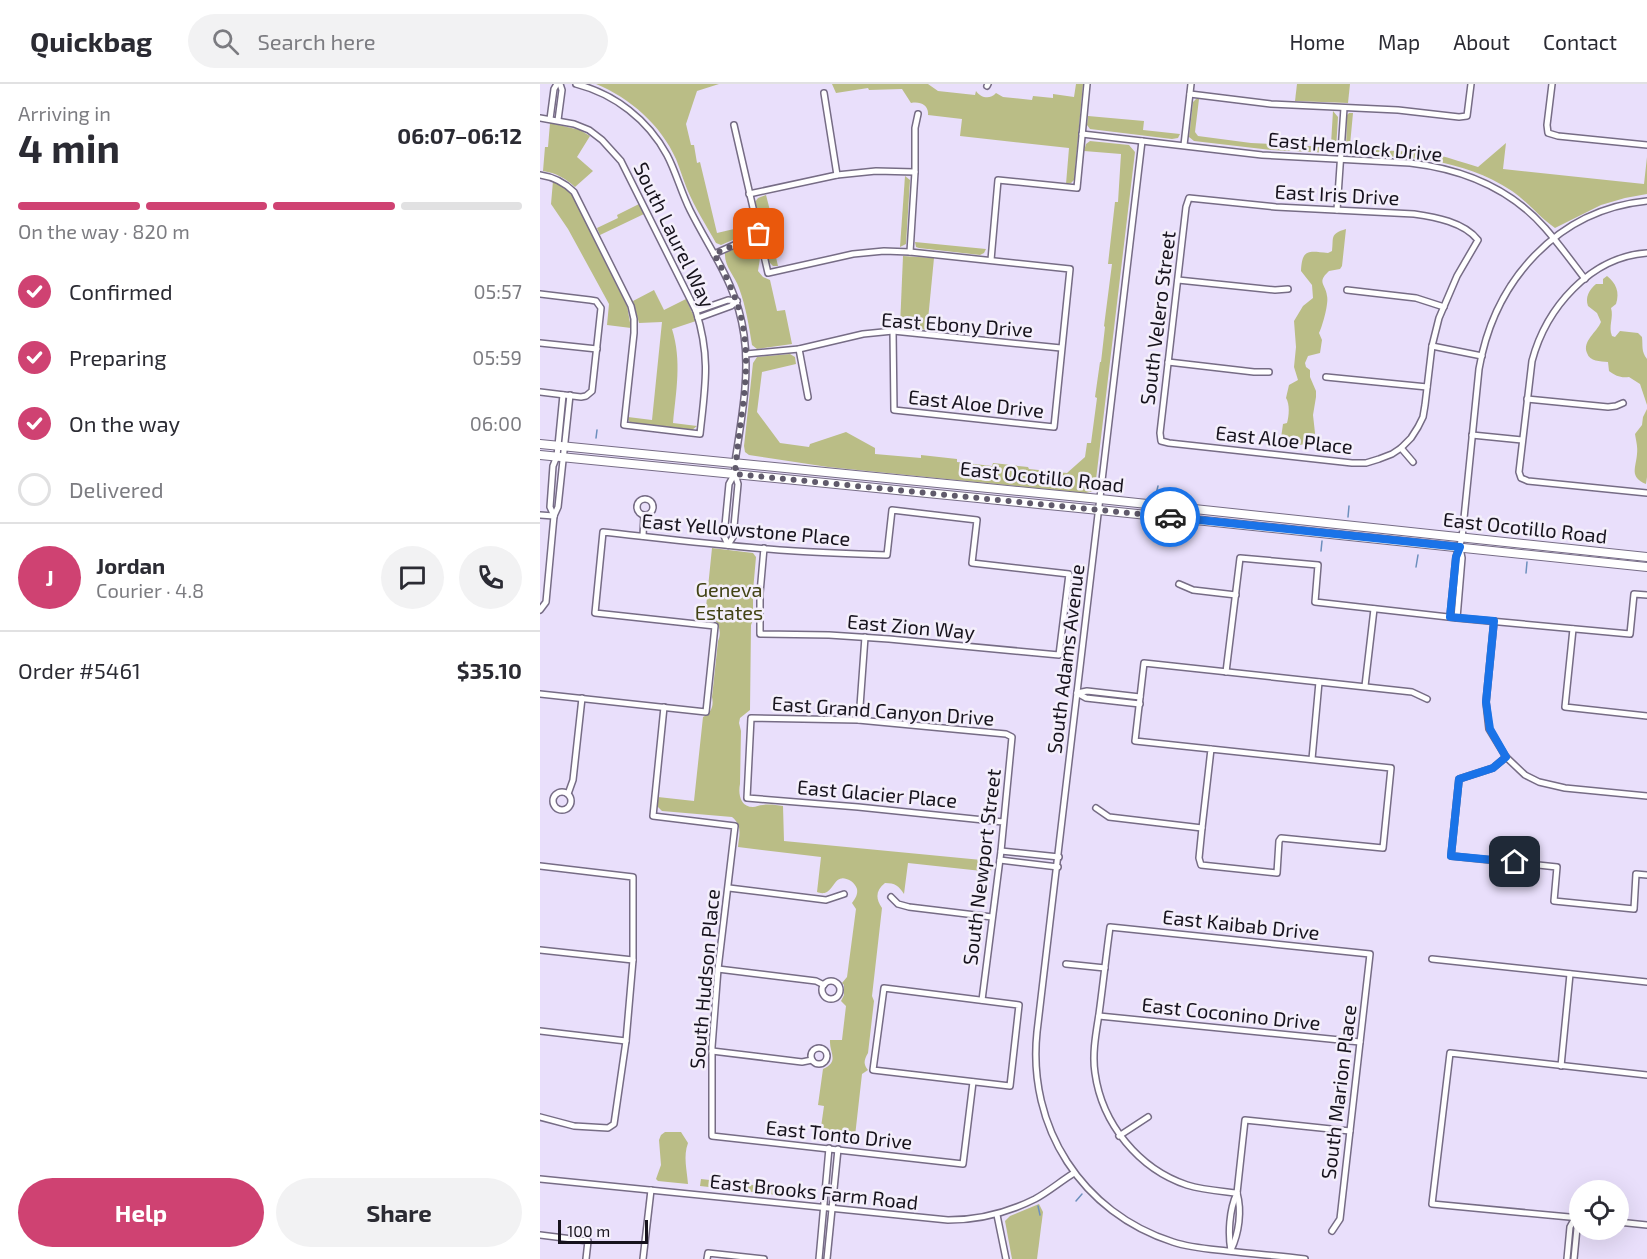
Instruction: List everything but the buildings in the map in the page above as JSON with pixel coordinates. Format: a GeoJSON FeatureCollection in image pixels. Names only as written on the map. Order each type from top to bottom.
{"type":"FeatureCollection","features":[{"type":"Feature","properties":{"kind":"main road","name":"East Ocotillo Road"},"geometry":{"type":"LineString","coordinates":[[540,444],[1100,499],[1647,557]]}},
{"type":"Feature","properties":{"kind":"main road","name":"East Ocotillo Road"},"geometry":{"type":"LineString","coordinates":[[540,455],[1647,567]]}},
{"type":"Feature","properties":{"kind":"street"},"geometry":{"type":"LineString","coordinates":[[540,118],[558,120],[562,90],[558,84],[554,89],[550,119]]}},
{"type":"Feature","properties":{"kind":"street"},"geometry":{"type":"LineString","coordinates":[[576,84],[619,102],[644,122],[655,136],[668,156],[689,209],[729,280],[737,301],[746,354],[735,462],[738,484],[733,537],[728,545]]}},
{"type":"Feature","properties":{"kind":"street"},"geometry":{"type":"LineString","coordinates":[[991,260],[998,180],[1077,188],[1087,84]]}},
{"type":"Feature","properties":{"kind":"street"},"geometry":{"type":"LineString","coordinates":[[1184,145],[1191,84]]}},
{"type":"Feature","properties":{"kind":"street"},"geometry":{"type":"LineString","coordinates":[[1190,94],[1271,104],[1413,112],[1459,117],[1467,116],[1472,84]]}},
{"type":"Feature","properties":{"kind":"street"},"geometry":{"type":"LineString","coordinates":[[1552,84],[1548,133],[1647,145]]}},
{"type":"Feature","properties":{"kind":"street"},"geometry":{"type":"LineString","coordinates":[[824,93],[837,175]]}},
{"type":"Feature","properties":{"kind":"street"},"geometry":{"type":"LineString","coordinates":[[1337,210],[1344,108]]}},
{"type":"Feature","properties":{"kind":"street"},"geometry":{"type":"LineString","coordinates":[[910,252],[915,128],[918,114]]}},
{"type":"Feature","properties":{"kind":"street","name":"South Laurel Way"},"geometry":{"type":"LineString","coordinates":[[540,175],[553,177],[574,192],[631,306],[634,333],[624,425],[700,434],[706,380],[706,355],[704,336],[697,314],[621,160],[589,130],[558,120]]}},
{"type":"Feature","properties":{"kind":"street"},"geometry":{"type":"LineString","coordinates":[[734,125],[768,273],[853,254],[884,251],[1070,269],[1061,348]]}},
{"type":"Feature","properties":{"kind":"street","name":"East Hemlock Drive"},"geometry":{"type":"LineString","coordinates":[[1082,134],[1262,155],[1429,165],[1444,168],[1470,176],[1495,188],[1516,202],[1532,215],[1554,239],[1585,279]]}},
{"type":"Feature","properties":{"kind":"street","name":"South Adams Avenue"},"geometry":{"type":"LineString","coordinates":[[1142,141],[1036,1043],[1036,1069],[1047,1122],[1074,1173],[1103,1203],[1126,1220],[1139,1228],[1189,1246],[1305,1259]]}},
{"type":"Feature","properties":{"kind":"street"},"geometry":{"type":"LineString","coordinates":[[749,194],[837,175],[876,171],[915,172]]}},
{"type":"Feature","properties":{"kind":"street","name":"East Iris Drive"},"geometry":{"type":"LineString","coordinates":[[1189,198],[1260,206],[1414,214],[1433,217],[1459,226],[1473,234],[1478,240],[1457,276],[1444,306]]}},
{"type":"Feature","properties":{"kind":"street","name":"South Velero Street"},"geometry":{"type":"LineString","coordinates":[[1161,441],[1168,362],[1189,198]]}},
{"type":"Feature","properties":{"kind":"street"},"geometry":{"type":"LineString","coordinates":[[1453,617],[1462,558],[1460,547],[1472,435],[1482,356],[1489,328],[1507,290],[1539,251],[1569,228],[1597,213],[1624,204],[1647,201]]}},
{"type":"Feature","properties":{"kind":"street"},"geometry":{"type":"LineString","coordinates":[[714,254],[759,234]]}},
{"type":"Feature","properties":{"kind":"street"},"geometry":{"type":"LineString","coordinates":[[1647,253],[1634,254],[1598,269],[1557,306],[1542,332],[1532,360],[1519,472],[1521,478],[1528,481],[1647,493]]}},
{"type":"Feature","properties":{"kind":"street"},"geometry":{"type":"LineString","coordinates":[[1178,280],[1275,290],[1288,289]]}},
{"type":"Feature","properties":{"kind":"street"},"geometry":{"type":"LineString","coordinates":[[1347,290],[1416,298],[1444,306],[1432,346],[1423,417],[1411,438],[1401,448],[1413,462]]}},
{"type":"Feature","properties":{"kind":"street"},"geometry":{"type":"LineString","coordinates":[[540,294],[596,301],[601,308],[592,391],[586,396],[540,392]]}},
{"type":"Feature","properties":{"kind":"street"},"geometry":{"type":"LineString","coordinates":[[697,314],[731,306],[737,301]]}},
{"type":"Feature","properties":{"kind":"street","name":"East Ebony Drive"},"geometry":{"type":"LineString","coordinates":[[746,354],[799,349],[862,334],[893,331],[1061,348]]}},
{"type":"Feature","properties":{"kind":"street","name":"East Aloe Drive"},"geometry":{"type":"LineString","coordinates":[[893,331],[894,410],[1053,427],[1061,348]]}},
{"type":"Feature","properties":{"kind":"street"},"geometry":{"type":"LineString","coordinates":[[540,343],[597,349]]}},
{"type":"Feature","properties":{"kind":"street"},"geometry":{"type":"LineString","coordinates":[[1432,346],[1482,356]]}},
{"type":"Feature","properties":{"kind":"street"},"geometry":{"type":"LineString","coordinates":[[799,349],[808,397]]}},
{"type":"Feature","properties":{"kind":"street"},"geometry":{"type":"LineString","coordinates":[[1168,362],[1269,372]]}},
{"type":"Feature","properties":{"kind":"street"},"geometry":{"type":"LineString","coordinates":[[1326,377],[1427,387]]}},
{"type":"Feature","properties":{"kind":"street"},"geometry":{"type":"LineString","coordinates":[[541,609],[546,602],[554,516],[558,507],[560,457],[567,395]]}},
{"type":"Feature","properties":{"kind":"street"},"geometry":{"type":"LineString","coordinates":[[1527,399],[1608,407],[1623,403]]}},
{"type":"Feature","properties":{"kind":"street"},"geometry":{"type":"LineString","coordinates":[[1472,435],[1522,440]]}},
{"type":"Feature","properties":{"kind":"street","name":"East Aloe Place"},"geometry":{"type":"LineString","coordinates":[[1161,441],[1352,463],[1366,463],[1401,448]]}},
{"type":"Feature","properties":{"kind":"street"},"geometry":{"type":"LineString","coordinates":[[554,516],[550,507],[553,466],[560,457]]}},
{"type":"Feature","properties":{"kind":"street"},"geometry":{"type":"LineString","coordinates":[[551,487],[560,488]]}},
{"type":"Feature","properties":{"kind":"street","name":"East Yellowstone Place"},"geometry":{"type":"LineString","coordinates":[[664,707],[706,712],[715,626],[595,614],[603,532],[764,549],[887,555],[892,510],[977,520],[972,563],[1069,574],[1059,656]]}},
{"type":"Feature","properties":{"kind":"street"},"geometry":{"type":"LineString","coordinates":[[540,515],[554,516]]}},
{"type":"Feature","properties":{"kind":"street"},"geometry":{"type":"LineString","coordinates":[[643,536],[644,515]]}},
{"type":"Feature","properties":{"kind":"street","name":"East Zion Way"},"geometry":{"type":"LineString","coordinates":[[764,549],[760,593],[760,634],[865,637],[1059,656]]}},
{"type":"Feature","properties":{"kind":"street"},"geometry":{"type":"LineString","coordinates":[[1227,672],[1240,558],[1318,565],[1315,602],[1574,629],[1630,634],[1634,594],[1647,596]]}},
{"type":"Feature","properties":{"kind":"street"},"geometry":{"type":"LineString","coordinates":[[1179,584],[1193,590],[1236,594]]}},
{"type":"Feature","properties":{"kind":"street"},"geometry":{"type":"LineString","coordinates":[[1365,686],[1374,609]]}},
{"type":"Feature","properties":{"kind":"street"},"geometry":{"type":"LineString","coordinates":[[1494,621],[1486,702],[1490,729],[1506,757],[1525,775],[1539,782],[1565,788],[1647,796]]}},
{"type":"Feature","properties":{"kind":"street"},"geometry":{"type":"LineString","coordinates":[[1574,629],[1565,707],[1647,716]]}},
{"type":"Feature","properties":{"kind":"street"},"geometry":{"type":"LineString","coordinates":[[859,720],[865,637]]}},
{"type":"Feature","properties":{"kind":"street"},"geometry":{"type":"LineString","coordinates":[[1211,749],[1199,858],[1201,865],[1277,873],[1281,838],[1383,848],[1391,768],[1312,759],[1135,741],[1144,663],[1365,686],[1412,692],[1427,699]]}},
{"type":"Feature","properties":{"kind":"street"},"geometry":{"type":"LineString","coordinates":[[1312,759],[1319,682]]}},
{"type":"Feature","properties":{"kind":"street"},"geometry":{"type":"LineString","coordinates":[[1077,693],[1087,691],[1140,697]]}},
{"type":"Feature","properties":{"kind":"street"},"geometry":{"type":"LineString","coordinates":[[1077,693],[1086,698],[1140,704]]}},
{"type":"Feature","properties":{"kind":"street"},"geometry":{"type":"LineString","coordinates":[[540,694],[664,707]]}},
{"type":"Feature","properties":{"kind":"street"},"geometry":{"type":"LineString","coordinates":[[568,794],[573,780],[582,698]]}},
{"type":"Feature","properties":{"kind":"street","name":"South Hudson Place"},"geometry":{"type":"LineString","coordinates":[[664,707],[653,816],[735,826],[718,969],[712,1051],[712,1136]]}},
{"type":"Feature","properties":{"kind":"street","name":"East Grand Canyon Drive"},"geometry":{"type":"LineString","coordinates":[[747,798],[751,718],[859,720],[1006,734],[1012,737]]}},
{"type":"Feature","properties":{"kind":"street","name":"South Newport Street"},"geometry":{"type":"LineString","coordinates":[[982,1000],[1000,860],[1012,737]]}},
{"type":"Feature","properties":{"kind":"street"},"geometry":{"type":"LineString","coordinates":[[1506,757],[1493,768],[1459,779],[1451,856],[1557,867],[1554,901],[1634,909],[1636,874],[1647,875]]}},
{"type":"Feature","properties":{"kind":"street","name":"East Glacier Place"},"geometry":{"type":"LineString","coordinates":[[747,798],[1003,822]]}},
{"type":"Feature","properties":{"kind":"street"},"geometry":{"type":"LineString","coordinates":[[1096,808],[1109,817],[1202,828]]}},
{"type":"Feature","properties":{"kind":"street"},"geometry":{"type":"LineString","coordinates":[[1001,851],[1059,857]]}},
{"type":"Feature","properties":{"kind":"street"},"geometry":{"type":"LineString","coordinates":[[1000,860],[1058,867]]}},
{"type":"Feature","properties":{"kind":"street"},"geometry":{"type":"LineString","coordinates":[[540,866],[633,877],[633,960],[626,1041],[614,1124],[608,1128],[574,1126],[540,1117]]}},
{"type":"Feature","properties":{"kind":"street"},"geometry":{"type":"LineString","coordinates":[[729,888],[826,900],[844,894]]}},
{"type":"Feature","properties":{"kind":"street"},"geometry":{"type":"LineString","coordinates":[[891,897],[898,904],[909,907],[992,917]]}},
{"type":"Feature","properties":{"kind":"street","name":"East Kaibab Drive"},"geometry":{"type":"LineString","coordinates":[[1105,968],[1110,927],[1370,954]]}},
{"type":"Feature","properties":{"kind":"street"},"geometry":{"type":"LineString","coordinates":[[540,950],[633,960]]}},
{"type":"Feature","properties":{"kind":"street","name":"South Marion Place"},"geometry":{"type":"LineString","coordinates":[[1332,1231],[1340,1219],[1370,954]]}},
{"type":"Feature","properties":{"kind":"street"},"geometry":{"type":"LineString","coordinates":[[1432,959],[1647,982]]}},
{"type":"Feature","properties":{"kind":"street"},"geometry":{"type":"LineString","coordinates":[[1066,964],[1105,968],[1095,1046],[1095,1073],[1103,1105],[1119,1136],[1134,1152],[1162,1174],[1185,1185],[1237,1193]]}},
{"type":"Feature","properties":{"kind":"street"},"geometry":{"type":"LineString","coordinates":[[718,969],[816,981],[824,985]]}},
{"type":"Feature","properties":{"kind":"street"},"geometry":{"type":"LineString","coordinates":[[1561,1065],[1570,974]]}},
{"type":"Feature","properties":{"kind":"street"},"geometry":{"type":"LineString","coordinates":[[884,988],[982,1000],[1019,1005],[1010,1086],[873,1070],[884,988]]}},
{"type":"Feature","properties":{"kind":"street","name":"East Coconino Drive"},"geometry":{"type":"LineString","coordinates":[[1099,1016],[1360,1042]]}},
{"type":"Feature","properties":{"kind":"street"},"geometry":{"type":"LineString","coordinates":[[540,1031],[626,1041]]}},
{"type":"Feature","properties":{"kind":"street"},"geometry":{"type":"LineString","coordinates":[[712,1051],[801,1062],[812,1060]]}},
{"type":"Feature","properties":{"kind":"street"},"geometry":{"type":"LineString","coordinates":[[1569,1217],[1432,1204],[1450,1053],[1647,1075]]}},
{"type":"Feature","properties":{"kind":"street","name":"East Tonto Drive"},"geometry":{"type":"LineString","coordinates":[[712,1136],[963,1164],[974,1082]]}},
{"type":"Feature","properties":{"kind":"street"},"geometry":{"type":"LineString","coordinates":[[1119,1136],[1148,1117]]}},
{"type":"Feature","properties":{"kind":"street"},"geometry":{"type":"LineString","coordinates":[[1231,1251],[1236,1240],[1238,1224],[1240,1205],[1237,1193],[1245,1120],[1350,1131]]}},
{"type":"Feature","properties":{"kind":"street"},"geometry":{"type":"LineString","coordinates":[[819,1259],[829,1148]]}},
{"type":"Feature","properties":{"kind":"street"},"geometry":{"type":"LineString","coordinates":[[827,1259],[838,1149]]}},
{"type":"Feature","properties":{"kind":"street","name":"East Brooks Farm Road"},"geometry":{"type":"LineString","coordinates":[[540,1179],[940,1220],[997,1215],[1035,1199],[1074,1173]]}},
{"type":"Feature","properties":{"kind":"street"},"geometry":{"type":"LineString","coordinates":[[643,1259],[651,1190]]}},
{"type":"Feature","properties":{"kind":"street"},"geometry":{"type":"LineString","coordinates":[[1231,1251],[1230,1223],[1233,1201],[1237,1193]]}},
{"type":"Feature","properties":{"kind":"street"},"geometry":{"type":"LineString","coordinates":[[997,1215],[1006,1259]]}},
{"type":"Feature","properties":{"kind":"street"},"geometry":{"type":"LineString","coordinates":[[1230,1223],[1238,1224]]}},
{"type":"Feature","properties":{"kind":"street"},"geometry":{"type":"LineString","coordinates":[[1629,1223],[1647,1225]]}},
{"type":"Feature","properties":{"kind":"street"},"geometry":{"type":"LineString","coordinates":[[540,1235],[588,1241],[586,1259]]}},
{"type":"Feature","properties":{"kind":"street"},"geometry":{"type":"LineString","coordinates":[[1567,1259],[1569,1239]]}},
{"type":"Feature","properties":{"kind":"street"},"geometry":{"type":"LineString","coordinates":[[1574,1259],[1576,1240]]}},
{"type":"Feature","properties":{"kind":"street"},"geometry":{"type":"LineString","coordinates":[[1568,1251],[1575,1251]]}},
{"type":"Feature","properties":{"kind":"street"},"geometry":{"type":"LineString","coordinates":[[707,1256],[764,1259]]}},
{"type":"Feature","properties":{"kind":"green space"},"geometry":{"type":"Polygon","coordinates":[[[596,84],[719,84],[697,91],[686,124],[691,145],[694,145],[697,163],[700,162],[717,233],[751,225],[751,232],[721,245],[716,243],[662,135],[632,105],[596,84]]]}},
{"type":"Feature","properties":{"kind":"green space"},"geometry":{"type":"Polygon","coordinates":[[[832,84],[928,84],[938,91],[975,95],[976,91],[986,97],[991,97],[996,93],[1003,97],[1032,100],[1033,96],[1053,98],[1053,94],[1074,97],[1076,84],[1083,84],[1074,180],[1066,184],[1069,148],[960,136],[962,119],[928,115],[925,106],[921,103],[911,103],[902,89],[869,90],[868,88],[836,93],[832,84]]]}},
{"type":"Feature","properties":{"kind":"green space"},"geometry":{"type":"Polygon","coordinates":[[[1297,84],[1350,84],[1348,103],[1295,101],[1297,84]]]}},
{"type":"Feature","properties":{"kind":"green space"},"geometry":{"type":"Polygon","coordinates":[[[1199,99],[1195,132],[1198,136],[1251,143],[1327,147],[1331,144],[1333,111],[1338,117],[1336,149],[1332,153],[1271,150],[1194,141],[1189,137],[1193,102],[1199,99]]]}},
{"type":"Feature","properties":{"kind":"green space"},"geometry":{"type":"Polygon","coordinates":[[[1353,113],[1350,145],[1355,149],[1427,153],[1478,167],[1506,143],[1503,169],[1644,184],[1647,157],[1647,194],[1601,205],[1555,228],[1512,191],[1473,171],[1414,158],[1350,154],[1346,150],[1347,115],[1353,113]]]}},
{"type":"Feature","properties":{"kind":"green space"},"geometry":{"type":"Polygon","coordinates":[[[1088,116],[1144,121],[1143,130],[1180,134],[1178,138],[1172,139],[1090,129],[1087,125],[1088,116]]]}},
{"type":"Feature","properties":{"kind":"green space"},"geometry":{"type":"Polygon","coordinates":[[[550,123],[580,130],[590,136],[577,157],[593,171],[575,187],[560,176],[543,171],[550,123]]]}},
{"type":"Feature","properties":{"kind":"green space"},"geometry":{"type":"Polygon","coordinates":[[[1090,141],[1129,145],[1135,152],[1093,491],[1086,493],[828,467],[749,455],[745,452],[753,363],[757,357],[790,354],[795,357],[796,364],[762,372],[757,412],[780,443],[809,447],[810,444],[846,432],[875,448],[875,454],[921,458],[921,455],[957,459],[957,462],[992,466],[993,463],[1067,473],[1085,457],[1087,443],[1091,443],[1097,398],[1095,397],[1112,264],[1108,264],[1115,202],[1118,202],[1121,154],[1084,151],[1086,144],[1090,141]]]}},
{"type":"Feature","properties":{"kind":"green space"},"geometry":{"type":"Polygon","coordinates":[[[905,176],[910,180],[906,244],[900,247],[905,176]]]}},
{"type":"Feature","properties":{"kind":"green space"},"geometry":{"type":"Polygon","coordinates":[[[553,181],[564,186],[572,195],[627,306],[631,328],[607,325],[609,304],[568,229],[551,204],[553,181]]]}},
{"type":"Feature","properties":{"kind":"green space"},"geometry":{"type":"Polygon","coordinates":[[[766,195],[775,230],[770,231],[778,266],[773,266],[769,262],[755,202],[766,195]]]}},
{"type":"Feature","properties":{"kind":"green space"},"geometry":{"type":"Polygon","coordinates":[[[639,204],[644,214],[600,235],[597,228],[639,204]]]}},
{"type":"Feature","properties":{"kind":"green space"},"geometry":{"type":"Polygon","coordinates":[[[1346,229],[1342,266],[1340,269],[1329,271],[1322,281],[1327,299],[1319,333],[1322,340],[1320,353],[1308,356],[1305,363],[1310,370],[1310,377],[1316,391],[1313,415],[1315,433],[1311,443],[1300,445],[1281,438],[1283,424],[1287,423],[1288,417],[1289,407],[1286,398],[1289,385],[1298,380],[1294,367],[1296,347],[1294,321],[1303,306],[1313,298],[1312,285],[1301,271],[1303,258],[1311,252],[1328,253],[1332,251],[1335,235],[1346,229]]]}},
{"type":"Feature","properties":{"kind":"green space"},"geometry":{"type":"Polygon","coordinates":[[[751,242],[756,245],[760,258],[758,271],[770,280],[777,311],[785,310],[792,344],[757,349],[752,345],[744,302],[725,258],[725,253],[751,242]]]}},
{"type":"Feature","properties":{"kind":"green space"},"geometry":{"type":"Polygon","coordinates":[[[915,242],[986,249],[980,255],[919,248],[916,247],[915,242]]]}},
{"type":"Feature","properties":{"kind":"green space"},"geometry":{"type":"Polygon","coordinates":[[[903,256],[934,258],[927,330],[900,327],[903,256]]]}},
{"type":"Feature","properties":{"kind":"green space"},"geometry":{"type":"Polygon","coordinates":[[[1607,276],[1615,285],[1617,292],[1616,304],[1611,308],[1612,336],[1615,337],[1620,331],[1638,333],[1642,337],[1643,351],[1647,359],[1647,405],[1640,384],[1629,377],[1614,374],[1609,371],[1608,362],[1593,360],[1587,353],[1588,341],[1601,322],[1597,313],[1588,306],[1587,297],[1596,284],[1603,284],[1603,279],[1607,276]]]}},
{"type":"Feature","properties":{"kind":"green space"},"geometry":{"type":"Polygon","coordinates":[[[654,290],[664,310],[686,299],[696,321],[672,329],[678,364],[673,423],[697,426],[692,430],[631,423],[628,420],[628,417],[652,420],[662,322],[639,323],[633,301],[654,290]]]}},
{"type":"Feature","properties":{"kind":"green space"},"geometry":{"type":"Polygon","coordinates":[[[1647,409],[1646,484],[1635,475],[1637,449],[1635,434],[1642,425],[1647,409]]]}},
{"type":"Feature","properties":{"kind":"green space","name":"Geneva Estates"},"geometry":{"type":"Polygon","coordinates":[[[712,548],[753,553],[756,557],[751,625],[750,710],[740,718],[739,723],[741,731],[739,791],[745,805],[783,806],[784,841],[992,861],[991,872],[908,863],[904,894],[896,886],[888,883],[885,883],[878,891],[878,901],[882,908],[872,996],[874,1001],[865,1062],[868,1070],[862,1074],[854,1145],[819,1141],[824,1106],[818,1105],[823,1069],[832,1060],[830,1040],[842,1040],[846,1006],[841,1001],[844,995],[842,983],[847,977],[856,909],[852,903],[857,889],[851,881],[842,878],[836,881],[827,892],[817,892],[821,857],[738,847],[739,827],[732,817],[662,811],[658,807],[658,797],[694,801],[703,717],[712,706],[720,632],[716,621],[705,617],[712,548]]]}},
{"type":"Feature","properties":{"kind":"green space"},"geometry":{"type":"Polygon","coordinates":[[[665,1132],[681,1132],[688,1143],[686,1158],[688,1184],[656,1179],[661,1165],[659,1140],[665,1132]]]}},
{"type":"Feature","properties":{"kind":"green space"},"geometry":{"type":"Polygon","coordinates":[[[701,1179],[814,1192],[813,1199],[700,1186],[701,1179]]]}},
{"type":"Feature","properties":{"kind":"green space"},"geometry":{"type":"Polygon","coordinates":[[[1039,1204],[1043,1212],[1037,1259],[1012,1259],[1005,1221],[1010,1216],[1039,1204]]]}},
{"type":"Feature","properties":{"kind":"waterway"},"geometry":{"type":"LineString","coordinates":[[596,438],[597,430]]}},
{"type":"Feature","properties":{"kind":"waterway"},"geometry":{"type":"LineString","coordinates":[[1156,494],[1158,486]]}},
{"type":"Feature","properties":{"kind":"waterway"},"geometry":{"type":"LineString","coordinates":[[1348,517],[1349,506]]}},
{"type":"Feature","properties":{"kind":"waterway"},"geometry":{"type":"LineString","coordinates":[[1561,540],[1562,531]]}},
{"type":"Feature","properties":{"kind":"waterway"},"geometry":{"type":"LineString","coordinates":[[1321,551],[1322,541]]}},
{"type":"Feature","properties":{"kind":"waterway"},"geometry":{"type":"LineString","coordinates":[[1416,567],[1418,555]]}},
{"type":"Feature","properties":{"kind":"waterway"},"geometry":{"type":"LineString","coordinates":[[1526,573],[1527,562]]}},
{"type":"Feature","properties":{"kind":"waterway"},"geometry":{"type":"LineString","coordinates":[[1076,1201],[1082,1194]]}},
{"type":"Feature","properties":{"kind":"waterway"},"geometry":{"type":"LineString","coordinates":[[1038,1206],[1040,1215]]}},
{"type":"Feature","properties":{"kind":"way so far"},"geometry":{"type":"LineString","coordinates":[[759,234],[714,254],[729,280],[737,301],[745,338],[746,366],[735,474],[1170,517]]}},
{"type":"Feature","properties":{"kind":"route"},"geometry":{"type":"LineString","coordinates":[[1170,517],[1460,547],[1456,557],[1450,617],[1494,621],[1486,702],[1490,729],[1506,757],[1493,768],[1459,779],[1451,856],[1515,862]]}}]}
